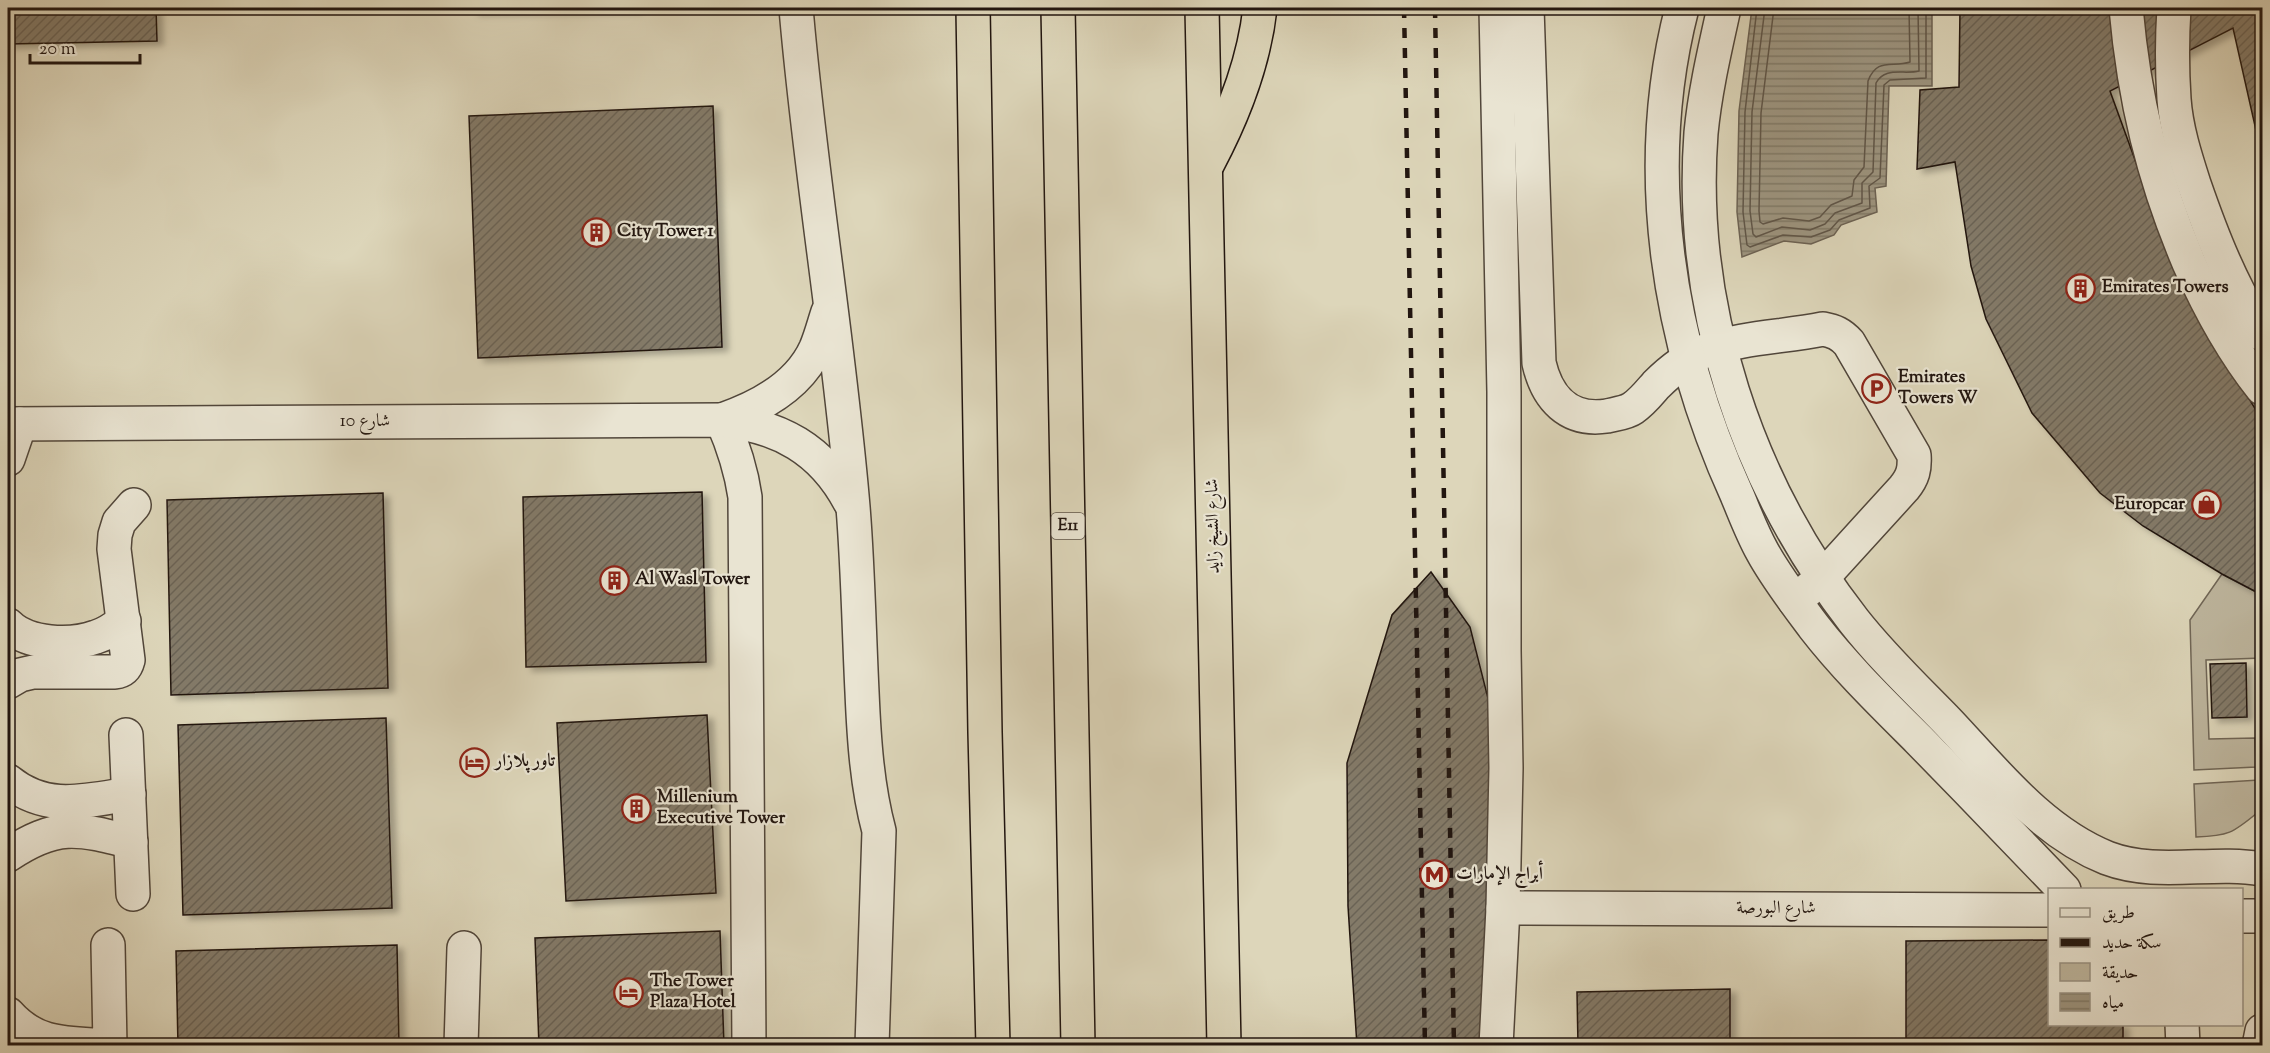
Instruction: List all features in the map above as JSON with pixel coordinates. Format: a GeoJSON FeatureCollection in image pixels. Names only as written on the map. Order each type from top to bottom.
{"type":"FeatureCollection","features":[{"type":"Feature","properties":{"kind":"highway"},"geometry":{"type":"LineString","coordinates":[[974,8],[985,720],[993,1046]]}},
{"type":"Feature","properties":{"kind":"highway","name":"E11"},"geometry":{"type":"LineString","coordinates":[[1058,8],[1078,1046]]}},
{"type":"Feature","properties":{"kind":"highway","name":"شارع الشيخ زايد"},"geometry":{"type":"LineString","coordinates":[[1202,8],[1224,1046]]}},
{"type":"Feature","properties":{"kind":"highway"},"geometry":{"type":"LineString","coordinates":[[1206,167],[1225,132],[1240,95],[1252,57],[1260,8]]}},
{"type":"Feature","properties":{"kind":"street"},"geometry":{"type":"LineString","coordinates":[[796,8],[853,508],[866,755],[872,806],[879,831],[872,1046]]}},
{"type":"Feature","properties":{"kind":"street"},"geometry":{"type":"LineString","coordinates":[[1496,8],[1504,392],[1506,768],[1503,908],[1496,1046]]}},
{"type":"Feature","properties":{"kind":"street"},"geometry":{"type":"LineString","coordinates":[[1527,8],[1539,363],[1542,377],[1557,402],[1580,416],[1600,417],[1632,409],[1671,371],[1687,360],[1719,346],[1823,329],[1842,335],[1849,343],[1914,455],[1915,466],[1912,478],[1823,578],[1795,601]]}},
{"type":"Feature","properties":{"kind":"street"},"geometry":{"type":"LineString","coordinates":[[1682,8],[1675,36],[1667,91],[1662,149],[1663,200],[1672,293],[1687,360],[1719,455],[1762,551],[1816,630],[1862,682],[2062,888]]}},
{"type":"Feature","properties":{"kind":"street"},"geometry":{"type":"LineString","coordinates":[[1724,8],[1711,68],[1701,132],[1700,183],[1705,269],[1719,346],[1747,435],[1768,484],[1794,532],[1854,621],[1889,662],[2032,809],[2068,838],[2110,859],[2136,865],[2162,868],[2218,865],[2262,869]]}},
{"type":"Feature","properties":{"kind":"street"},"geometry":{"type":"LineString","coordinates":[[2159,8],[2125,8],[2131,63],[2154,170],[2172,223],[2206,302],[2227,340],[2262,388]]}},
{"type":"Feature","properties":{"kind":"street"},"geometry":{"type":"LineString","coordinates":[[2174,8],[2172,48],[2174,100],[2184,153],[2223,265],[2262,334]]}},
{"type":"Feature","properties":{"kind":"street","name":"شارع 10"},"geometry":{"type":"LineString","coordinates":[[722,420],[765,401],[803,370],[816,348],[831,304]]}},
{"type":"Feature","properties":{"kind":"street"},"geometry":{"type":"LineString","coordinates":[[722,420],[741,470],[745,497],[749,1046]]}},
{"type":"Feature","properties":{"kind":"street","name":"شارع 10"},"geometry":{"type":"LineString","coordinates":[[14,424],[722,420],[746,422],[769,429],[801,445],[828,468],[842,487],[853,508]]}},
{"type":"Feature","properties":{"kind":"street"},"geometry":{"type":"LineString","coordinates":[[8,459],[14,424]]}},
{"type":"Feature","properties":{"kind":"street"},"geometry":{"type":"LineString","coordinates":[[8,682],[20,675],[33,672],[122,671],[126,667],[128,660],[114,549],[119,522],[134,505]]}},
{"type":"Feature","properties":{"kind":"street"},"geometry":{"type":"LineString","coordinates":[[8,625],[30,638],[70,642],[85,641],[99,636],[124,621]]}},
{"type":"Feature","properties":{"kind":"street"},"geometry":{"type":"LineString","coordinates":[[126,735],[133,894]]}},
{"type":"Feature","properties":{"kind":"street"},"geometry":{"type":"LineString","coordinates":[[8,781],[29,795],[57,803],[72,803],[129,794]]}},
{"type":"Feature","properties":{"kind":"street"},"geometry":{"type":"LineString","coordinates":[[8,855],[39,836],[73,830],[131,842]]}},
{"type":"Feature","properties":{"kind":"street"},"geometry":{"type":"LineString","coordinates":[[2235,888],[2262,875]]}},
{"type":"Feature","properties":{"kind":"street","name":"شارع البورصة"},"geometry":{"type":"LineString","coordinates":[[1503,908],[2048,910]]}},
{"type":"Feature","properties":{"kind":"street"},"geometry":{"type":"LineString","coordinates":[[2243,916],[2262,916]]}},
{"type":"Feature","properties":{"kind":"street"},"geometry":{"type":"LineString","coordinates":[[8,1014],[23,1029],[43,1039],[58,1043],[110,1046],[108,945]]}},
{"type":"Feature","properties":{"kind":"street"},"geometry":{"type":"LineString","coordinates":[[461,1046],[464,948]]}},
{"type":"Feature","properties":{"kind":"street"},"geometry":{"type":"LineString","coordinates":[[8,1020],[8,1046]]}},
{"type":"Feature","properties":{"kind":"street"},"geometry":{"type":"LineString","coordinates":[[2182,1026],[2183,1046]]}},
{"type":"Feature","properties":{"kind":"street"},"geometry":{"type":"LineString","coordinates":[[2259,1046],[2262,1031]]}},
{"type":"Feature","properties":{"kind":"green space"},"geometry":{"type":"Polygon","coordinates":[[[2222,574],[2262,595],[2262,658],[2206,660],[2209,739],[2255,738],[2256,767],[2194,770],[2190,620],[2222,574]]]}},
{"type":"Feature","properties":{"kind":"green space"},"geometry":{"type":"Polygon","coordinates":[[[2259,780],[2257,813],[2230,832],[2216,836],[2196,837],[2194,784],[2259,780]]]}},
{"type":"Feature","properties":{"kind":"water"},"geometry":{"type":"Polygon","coordinates":[[[1752,8],[1932,8],[1932,86],[1889,86],[1886,186],[1875,188],[1877,212],[1841,225],[1834,235],[1811,244],[1784,241],[1742,257],[1737,212],[1739,111],[1752,8]]]}},
{"type":"Feature","properties":{"kind":"building"},"geometry":{"type":"Polygon","coordinates":[[[8,8],[156,8],[157,41],[8,44],[8,8]]]}},
{"type":"Feature","properties":{"kind":"building"},"geometry":{"type":"Polygon","coordinates":[[[473,8],[636,8],[636,9],[473,11],[473,8]]]}},
{"type":"Feature","properties":{"kind":"building","name":"Emirates Towers"},"geometry":{"type":"Polygon","coordinates":[[[1960,8],[2262,8],[2262,157],[2233,28],[2110,91],[2170,256],[2231,369],[2262,420],[2262,595],[2222,574],[2143,526],[2100,493],[2032,413],[1986,319],[1971,266],[1955,162],[1917,169],[1920,90],[1959,87],[1960,8]]]}},
{"type":"Feature","properties":{"kind":"building","name":"City Tower 1"},"geometry":{"type":"Polygon","coordinates":[[[713,106],[722,347],[478,358],[469,116],[713,106]]]}},
{"type":"Feature","properties":{"kind":"building","name":"Al Wasl Tower"},"geometry":{"type":"Polygon","coordinates":[[[702,492],[706,662],[526,667],[523,497],[702,492]]]}},
{"type":"Feature","properties":{"kind":"building"},"geometry":{"type":"Polygon","coordinates":[[[383,493],[388,688],[171,695],[167,500],[383,493]]]}},
{"type":"Feature","properties":{"kind":"building"},"geometry":{"type":"Polygon","coordinates":[[[1431,572],[1470,627],[1492,714],[1490,1046],[1357,1046],[1348,906],[1347,763],[1392,615],[1431,572]]]}},
{"type":"Feature","properties":{"kind":"building"},"geometry":{"type":"Polygon","coordinates":[[[2246,663],[2247,717],[2212,718],[2210,664],[2246,663]]]}},
{"type":"Feature","properties":{"kind":"building","name":"Millenium Executive Tower"},"geometry":{"type":"Polygon","coordinates":[[[707,715],[716,893],[566,901],[557,723],[707,715]]]}},
{"type":"Feature","properties":{"kind":"building"},"geometry":{"type":"Polygon","coordinates":[[[386,718],[392,908],[183,915],[178,725],[386,718]]]}},
{"type":"Feature","properties":{"kind":"building","name":"The Tower Plaza Hotel"},"geometry":{"type":"Polygon","coordinates":[[[720,931],[724,1046],[539,1046],[535,938],[720,931]]]}},
{"type":"Feature","properties":{"kind":"building"},"geometry":{"type":"Polygon","coordinates":[[[2048,940],[2048,1026],[2123,1026],[2123,1046],[1906,1046],[1906,941],[2048,940]]]}},
{"type":"Feature","properties":{"kind":"building"},"geometry":{"type":"Polygon","coordinates":[[[397,945],[399,1046],[178,1046],[176,951],[397,945]]]}},
{"type":"Feature","properties":{"kind":"building"},"geometry":{"type":"Polygon","coordinates":[[[1730,989],[1730,1046],[1578,1046],[1577,992],[1730,989]]]}},
{"type":"Feature","properties":{"kind":"railway"},"geometry":{"type":"LineString","coordinates":[[1404,8],[1425,1046]]}},
{"type":"Feature","properties":{"kind":"railway"},"geometry":{"type":"LineString","coordinates":[[1435,8],[1454,1046]]}},
{"type":"Feature","properties":{"kind":"place","name":"City Tower 1"},"geometry":{"type":"Point","coordinates":[596,232]}},
{"type":"Feature","properties":{"kind":"place","name":"Emirates Towers"},"geometry":{"type":"Point","coordinates":[2081,288]}},
{"type":"Feature","properties":{"kind":"place","name":"Emirates Towers W"},"geometry":{"type":"Point","coordinates":[1877,388]}},
{"type":"Feature","properties":{"kind":"place","name":"Europcar"},"geometry":{"type":"Point","coordinates":[2206,505]}},
{"type":"Feature","properties":{"kind":"place","name":"Al Wasl Tower"},"geometry":{"type":"Point","coordinates":[614,580]}},
{"type":"Feature","properties":{"kind":"place","name":"تاور پلازار"},"geometry":{"type":"Point","coordinates":[474,762]}},
{"type":"Feature","properties":{"kind":"place","name":"Millenium Executive Tower"},"geometry":{"type":"Point","coordinates":[636,808]}},
{"type":"Feature","properties":{"kind":"place","name":"أبراج الإمارات"},"geometry":{"type":"Point","coordinates":[1435,875]}},
{"type":"Feature","properties":{"kind":"place","name":"The Tower Plaza Hotel"},"geometry":{"type":"Point","coordinates":[629,992]}}]}
